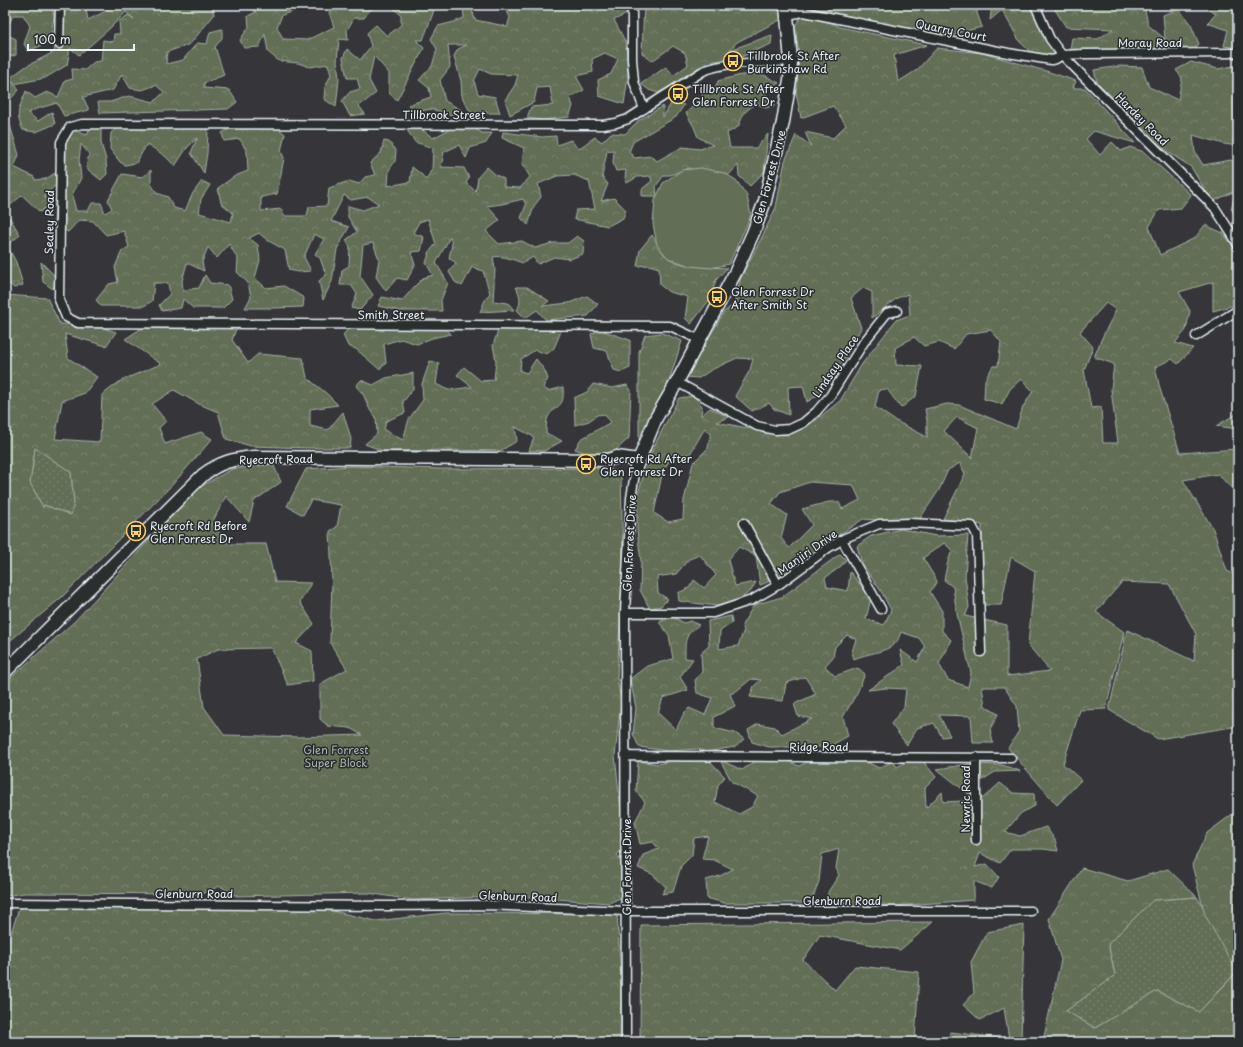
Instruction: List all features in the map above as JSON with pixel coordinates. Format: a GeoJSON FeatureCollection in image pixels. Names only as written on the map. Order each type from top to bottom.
{"type":"FeatureCollection","features":[{"type":"Feature","properties":{"kind":"street"},"geometry":{"type":"LineString","coordinates":[[59,44],[60,5]]}},
{"type":"Feature","properties":{"kind":"street"},"geometry":{"type":"LineString","coordinates":[[632,5],[632,59],[634,82],[644,108]]}},
{"type":"Feature","properties":{"kind":"street","name":"Hardey Road"},"geometry":{"type":"LineString","coordinates":[[1035,5],[1050,39],[1062,55],[1215,208],[1234,236],[1238,245]]}},
{"type":"Feature","properties":{"kind":"street","name":"Quarry Court"},"geometry":{"type":"LineString","coordinates":[[786,10],[804,12],[1008,53],[1051,60],[1062,55]]}},
{"type":"Feature","properties":{"kind":"street","name":"Glen Forrest Drive"},"geometry":{"type":"LineString","coordinates":[[626,1042],[625,613],[631,498],[637,463],[656,418],[678,382],[736,271],[765,201],[786,108],[790,80],[791,62],[786,10]]}},
{"type":"Feature","properties":{"kind":"street","name":"Moray Road"},"geometry":{"type":"LineString","coordinates":[[1062,55],[1238,53]]}},
{"type":"Feature","properties":{"kind":"street","name":"Tillbrook Street"},"geometry":{"type":"LineString","coordinates":[[82,124],[603,125],[628,119],[703,71],[714,66],[751,62],[791,62]]}},
{"type":"Feature","properties":{"kind":"street","name":"Sealey Road"},"geometry":{"type":"LineString","coordinates":[[78,324],[66,317],[59,300],[61,142],[70,127],[82,124]]}},
{"type":"Feature","properties":{"kind":"street","name":"Lindsay Place"},"geometry":{"type":"LineString","coordinates":[[678,382],[757,426],[775,430],[790,429],[803,423],[816,412],[830,396],[864,342],[887,313],[897,310]]}},
{"type":"Feature","properties":{"kind":"street"},"geometry":{"type":"LineString","coordinates":[[1196,336],[1238,310]]}},
{"type":"Feature","properties":{"kind":"street","name":"Smith Street"},"geometry":{"type":"LineString","coordinates":[[78,324],[670,326],[700,340]]}},
{"type":"Feature","properties":{"kind":"street","name":"Ryecroft Road"},"geometry":{"type":"LineString","coordinates":[[5,672],[203,475],[214,467],[224,463],[237,459],[254,457],[608,460],[617,457],[637,463]]}},
{"type":"Feature","properties":{"kind":"street"},"geometry":{"type":"LineString","coordinates":[[744,523],[778,585]]}},
{"type":"Feature","properties":{"kind":"street","name":"Manjiri Drive"},"geometry":{"type":"LineString","coordinates":[[625,613],[713,612],[752,600],[778,585],[828,548],[842,540],[879,524],[972,526],[977,535],[981,652]]}},
{"type":"Feature","properties":{"kind":"street"},"geometry":{"type":"LineString","coordinates":[[842,540],[881,610]]}},
{"type":"Feature","properties":{"kind":"street","name":"Ridge Road"},"geometry":{"type":"LineString","coordinates":[[626,756],[1011,758]]}},
{"type":"Feature","properties":{"kind":"street","name":"Newric Road"},"geometry":{"type":"LineString","coordinates":[[976,758],[976,840]]}},
{"type":"Feature","properties":{"kind":"street","name":"Glenburn Road"},"geometry":{"type":"LineString","coordinates":[[5,903],[388,906],[486,905],[626,911],[1031,911]]}},
{"type":"Feature","properties":{"kind":"green space"},"geometry":{"type":"Polygon","coordinates":[[[5,5],[52,5],[54,16],[50,42],[28,51],[24,44],[30,26],[23,15],[13,15],[5,34],[5,5]]]}},
{"type":"Feature","properties":{"kind":"green space"},"geometry":{"type":"Polygon","coordinates":[[[58,5],[85,5],[88,20],[106,11],[108,5],[212,5],[214,15],[190,44],[167,52],[166,64],[183,60],[197,43],[207,44],[210,32],[222,29],[222,38],[215,47],[224,75],[204,83],[204,88],[229,90],[237,102],[228,109],[100,113],[98,102],[110,102],[129,96],[154,102],[164,92],[156,85],[142,90],[130,88],[122,74],[113,90],[83,97],[89,110],[64,116],[57,103],[36,109],[28,113],[38,121],[52,112],[55,124],[36,132],[23,130],[18,114],[26,91],[35,98],[47,92],[58,97],[65,81],[73,79],[72,69],[85,70],[94,62],[101,61],[103,40],[113,42],[114,34],[120,34],[119,21],[128,15],[134,19],[126,12],[79,55],[70,48],[67,65],[45,78],[14,84],[10,78],[25,67],[54,52],[57,37],[58,5]]]}},
{"type":"Feature","properties":{"kind":"green space"},"geometry":{"type":"Polygon","coordinates":[[[247,5],[310,5],[282,15],[277,27],[283,39],[307,40],[334,27],[329,12],[333,5],[386,5],[371,9],[364,18],[354,18],[347,30],[348,40],[339,39],[337,61],[339,79],[336,107],[324,99],[325,87],[331,75],[328,64],[310,67],[298,63],[279,61],[268,52],[265,34],[259,47],[244,48],[240,40],[249,27],[248,16],[256,12],[247,5]]]}},
{"type":"Feature","properties":{"kind":"green space"},"geometry":{"type":"Polygon","coordinates":[[[390,5],[436,5],[423,40],[416,40],[424,48],[397,100],[389,93],[389,73],[374,56],[369,80],[376,93],[359,106],[365,114],[350,116],[342,101],[350,92],[360,89],[357,78],[347,78],[343,58],[347,49],[360,60],[371,46],[367,33],[376,25],[387,36],[401,25],[401,15],[390,5]]]}},
{"type":"Feature","properties":{"kind":"green space"},"geometry":{"type":"Polygon","coordinates":[[[463,5],[471,5],[475,20],[505,26],[507,28],[510,17],[504,6],[486,5],[624,5],[627,14],[614,20],[626,43],[628,77],[624,104],[599,96],[598,80],[611,74],[618,59],[605,53],[592,59],[593,72],[576,76],[584,90],[570,97],[573,106],[569,117],[543,120],[527,118],[531,107],[553,105],[550,87],[537,88],[534,102],[510,115],[505,100],[515,85],[518,75],[491,74],[480,69],[474,81],[478,94],[495,97],[500,113],[471,113],[462,97],[461,81],[454,56],[458,49],[467,45],[448,45],[450,67],[440,80],[445,101],[465,112],[452,115],[431,109],[415,112],[408,105],[431,97],[429,88],[419,80],[432,66],[437,49],[431,39],[438,26],[464,18],[463,5]]]}},
{"type":"Feature","properties":{"kind":"green space"},"geometry":{"type":"Polygon","coordinates":[[[644,5],[774,5],[774,7],[786,17],[737,42],[730,50],[772,35],[771,44],[741,57],[708,62],[687,77],[658,93],[649,90],[641,84],[666,67],[674,75],[688,65],[685,53],[673,46],[652,61],[642,53],[644,5]]]}},
{"type":"Feature","properties":{"kind":"green space"},"geometry":{"type":"Polygon","coordinates":[[[805,5],[978,5],[977,13],[982,27],[954,35],[901,30],[835,16],[805,5]]]}},
{"type":"Feature","properties":{"kind":"green space"},"geometry":{"type":"Polygon","coordinates":[[[992,5],[1029,5],[1032,7],[1044,37],[1057,56],[1036,57],[1020,42],[1002,10],[990,20],[992,5]]]}},
{"type":"Feature","properties":{"kind":"green space"},"geometry":{"type":"Polygon","coordinates":[[[1052,5],[1144,5],[1148,25],[1165,39],[1163,15],[1179,9],[1191,25],[1199,44],[1189,55],[1120,56],[1102,59],[1077,54],[1070,50],[1072,38],[1098,39],[1113,29],[1066,27],[1052,5]]]}},
{"type":"Feature","properties":{"kind":"green space"},"geometry":{"type":"Polygon","coordinates":[[[1201,5],[1238,5],[1238,48],[1224,46],[1228,30],[1207,23],[1216,14],[1201,5]]]}},
{"type":"Feature","properties":{"kind":"green space"},"geometry":{"type":"Polygon","coordinates":[[[804,13],[810,13],[840,27],[927,45],[894,55],[898,82],[917,70],[937,48],[982,53],[1076,81],[1073,88],[1085,88],[1135,143],[1094,131],[1086,139],[1100,155],[1112,142],[1121,151],[1130,147],[1144,152],[1191,195],[1181,208],[1159,210],[1149,227],[1160,255],[1195,238],[1205,225],[1223,233],[1238,252],[1238,304],[1213,311],[1213,282],[1179,292],[1190,311],[1186,330],[1175,343],[1193,348],[1178,364],[1172,359],[1155,367],[1160,389],[1180,453],[1238,449],[1238,488],[1232,489],[1218,474],[1183,480],[1213,529],[1227,571],[1238,576],[1238,726],[1158,739],[1109,710],[1127,630],[1194,661],[1196,634],[1169,584],[1122,582],[1096,612],[1124,632],[1106,709],[1080,710],[1063,764],[1081,780],[1057,805],[1008,748],[1019,731],[1017,706],[1004,687],[982,687],[985,706],[998,714],[990,730],[993,743],[973,743],[971,716],[939,715],[950,736],[942,737],[934,723],[917,728],[907,745],[891,724],[904,707],[906,689],[886,688],[868,690],[904,665],[900,650],[917,662],[925,647],[919,638],[901,632],[896,643],[887,649],[854,659],[852,652],[856,639],[847,635],[835,647],[833,657],[825,666],[835,676],[858,668],[865,674],[857,693],[843,717],[848,736],[828,747],[769,747],[752,742],[748,730],[758,724],[775,727],[782,734],[812,719],[798,716],[794,704],[816,694],[805,677],[786,683],[783,701],[750,697],[754,686],[761,680],[751,679],[735,692],[730,694],[735,706],[714,717],[714,728],[735,733],[744,739],[735,747],[706,752],[698,749],[668,751],[639,747],[633,734],[636,708],[630,679],[647,666],[673,659],[669,635],[659,622],[673,617],[684,623],[690,621],[699,625],[690,632],[685,643],[685,658],[693,659],[680,677],[688,690],[663,698],[658,713],[676,730],[684,713],[689,708],[705,715],[712,698],[697,693],[695,680],[702,672],[701,653],[709,646],[708,621],[731,616],[732,623],[720,631],[719,649],[738,646],[744,630],[742,625],[754,605],[782,597],[840,554],[846,560],[840,567],[825,578],[827,587],[848,591],[850,572],[871,598],[866,619],[884,625],[891,610],[881,591],[862,564],[857,546],[871,536],[901,529],[936,536],[968,535],[965,576],[969,607],[965,616],[1007,625],[1007,676],[1050,671],[1028,645],[1035,571],[1011,557],[1001,605],[982,605],[982,525],[943,519],[965,474],[960,463],[948,470],[939,490],[919,520],[888,521],[863,519],[833,539],[785,575],[760,585],[756,556],[739,547],[728,560],[735,586],[756,582],[751,591],[738,600],[717,606],[679,601],[678,593],[689,588],[694,580],[704,588],[716,575],[700,555],[689,559],[676,574],[657,577],[658,593],[668,599],[661,606],[650,609],[640,590],[641,561],[637,530],[638,495],[646,465],[679,398],[694,396],[702,406],[701,416],[710,408],[729,417],[716,422],[753,429],[764,433],[791,433],[816,420],[840,401],[862,364],[896,320],[910,315],[908,294],[897,298],[872,318],[872,292],[863,288],[851,298],[861,328],[845,358],[821,393],[807,402],[803,386],[788,387],[789,415],[774,409],[769,403],[752,411],[735,396],[750,370],[753,359],[737,358],[711,370],[699,378],[686,377],[724,312],[734,304],[741,277],[776,207],[785,161],[796,135],[811,146],[805,132],[833,138],[846,125],[833,106],[801,118],[796,92],[799,55],[795,26],[804,13]],[[1106,303],[1080,332],[1093,347],[1084,370],[1091,408],[1101,407],[1103,443],[1118,443],[1111,390],[1114,364],[1094,357],[1116,310],[1106,303]],[[991,330],[966,334],[954,349],[939,342],[924,346],[914,337],[895,348],[896,365],[922,366],[916,396],[901,408],[887,389],[879,390],[875,407],[894,420],[927,437],[927,420],[925,409],[947,404],[959,405],[1016,429],[1023,407],[1033,391],[1021,379],[1010,389],[1002,404],[984,399],[985,380],[993,366],[998,366],[1001,342],[991,330]],[[957,417],[944,431],[972,458],[978,428],[957,417]],[[705,428],[690,454],[673,456],[663,470],[654,513],[668,522],[683,519],[684,500],[693,463],[708,448],[711,434],[705,428]],[[810,482],[780,492],[771,504],[787,515],[781,538],[789,548],[812,525],[802,509],[829,502],[839,502],[842,509],[860,500],[853,485],[810,482]],[[944,543],[923,558],[937,581],[930,592],[942,611],[942,631],[951,640],[939,664],[948,680],[968,687],[971,673],[957,614],[953,587],[944,580],[952,550],[944,543]]]}},
{"type":"Feature","properties":{"kind":"green space"},"geometry":{"type":"Polygon","coordinates":[[[5,34],[16,39],[16,55],[5,58],[5,34]]]}},
{"type":"Feature","properties":{"kind":"green space"},"geometry":{"type":"Polygon","coordinates":[[[1191,62],[1218,69],[1238,65],[1238,146],[1224,144],[1193,135],[1195,152],[1203,165],[1231,160],[1238,167],[1238,223],[1231,208],[1237,190],[1212,202],[1191,167],[1168,152],[1154,140],[1097,82],[1094,70],[1120,66],[1142,67],[1149,87],[1178,100],[1182,78],[1176,70],[1191,62]]]}},
{"type":"Feature","properties":{"kind":"green space"},"geometry":{"type":"Polygon","coordinates":[[[762,74],[779,83],[763,91],[775,105],[766,108],[756,103],[744,113],[738,127],[727,133],[730,148],[756,148],[768,134],[764,172],[750,186],[739,176],[738,165],[725,179],[689,168],[670,175],[664,175],[656,186],[657,196],[642,196],[642,189],[652,181],[650,176],[637,177],[627,183],[625,178],[626,170],[616,171],[613,163],[614,150],[607,151],[602,177],[608,184],[601,201],[614,198],[626,210],[623,218],[608,226],[574,219],[576,210],[595,209],[589,181],[574,175],[557,176],[538,184],[541,197],[534,206],[528,225],[521,218],[526,205],[523,199],[487,206],[500,220],[486,231],[499,244],[522,241],[535,248],[553,243],[568,243],[577,236],[584,241],[583,254],[570,259],[554,257],[538,264],[533,257],[523,263],[505,257],[493,257],[495,269],[493,301],[508,303],[514,310],[480,312],[490,293],[483,271],[472,267],[462,286],[455,282],[449,272],[456,263],[449,258],[452,244],[450,237],[436,263],[448,283],[441,300],[442,311],[400,311],[378,306],[382,297],[402,301],[423,278],[433,275],[426,263],[430,251],[436,244],[428,219],[419,222],[413,233],[424,237],[421,251],[411,252],[415,265],[407,280],[397,278],[386,291],[376,277],[379,259],[373,243],[363,245],[360,276],[373,295],[360,310],[351,308],[357,294],[351,285],[340,285],[342,270],[349,266],[350,247],[346,240],[357,232],[348,217],[348,206],[363,210],[379,204],[368,197],[351,200],[344,195],[331,221],[349,227],[337,249],[332,281],[323,300],[319,281],[326,275],[320,258],[315,254],[324,239],[314,234],[304,257],[311,271],[298,272],[289,270],[285,250],[267,240],[259,233],[249,238],[258,245],[260,260],[255,278],[266,288],[284,286],[304,298],[303,307],[245,308],[251,297],[248,283],[237,272],[238,259],[229,244],[217,258],[208,247],[202,262],[204,271],[187,263],[182,281],[183,290],[199,288],[205,275],[210,283],[228,285],[232,299],[223,308],[193,308],[183,299],[181,308],[162,311],[159,305],[170,294],[168,283],[154,283],[152,301],[144,306],[101,306],[96,300],[109,284],[118,282],[115,267],[122,251],[129,247],[124,231],[106,235],[93,221],[79,220],[68,232],[54,224],[55,203],[61,181],[44,195],[49,205],[40,212],[22,195],[5,210],[5,124],[9,122],[19,155],[14,167],[34,177],[35,180],[46,179],[64,167],[57,153],[73,130],[87,135],[91,125],[101,129],[101,143],[106,160],[107,174],[101,180],[86,168],[89,154],[81,144],[79,160],[81,178],[72,195],[76,211],[88,211],[92,203],[101,203],[105,213],[112,209],[108,200],[122,174],[143,177],[151,170],[151,184],[157,193],[168,197],[174,208],[185,211],[193,193],[202,181],[210,185],[201,199],[199,213],[231,222],[233,213],[221,203],[218,188],[235,176],[248,171],[247,152],[240,139],[224,141],[222,133],[232,127],[275,126],[285,134],[281,151],[284,158],[277,194],[261,197],[261,211],[281,209],[284,216],[307,216],[309,207],[327,206],[329,188],[349,181],[359,184],[365,177],[375,175],[370,163],[381,153],[384,141],[389,142],[396,151],[395,161],[389,170],[388,186],[410,182],[412,167],[426,180],[432,169],[433,148],[415,142],[407,130],[420,128],[433,138],[448,130],[468,125],[482,133],[492,133],[486,143],[470,148],[466,158],[459,145],[444,152],[441,167],[464,168],[469,178],[466,183],[475,191],[478,177],[487,167],[496,175],[504,179],[504,187],[520,188],[530,177],[522,164],[524,148],[502,138],[503,132],[542,137],[556,136],[557,145],[571,140],[578,149],[595,137],[602,142],[611,133],[625,134],[638,121],[663,106],[663,117],[672,102],[684,105],[676,117],[633,142],[629,152],[635,158],[650,156],[657,161],[682,147],[700,149],[713,145],[698,137],[686,113],[702,98],[702,85],[715,89],[718,81],[741,75],[762,74]]]}},
{"type":"Feature","properties":{"kind":"green space"},"geometry":{"type":"Polygon","coordinates":[[[10,78],[19,90],[5,105],[5,80],[10,78]]]}},
{"type":"Feature","properties":{"kind":"green space"},"geometry":{"type":"Polygon","coordinates":[[[196,122],[208,130],[204,173],[191,153],[197,138],[186,149],[175,166],[165,156],[147,144],[136,163],[125,165],[120,162],[110,149],[111,133],[121,125],[159,124],[176,129],[196,122]]]}},
{"type":"Feature","properties":{"kind":"green space"},"geometry":{"type":"Polygon","coordinates":[[[701,168],[724,173],[736,180],[747,196],[751,215],[729,264],[711,268],[690,266],[668,258],[657,245],[653,224],[655,200],[663,183],[682,170],[701,168]]]}},
{"type":"Feature","properties":{"kind":"green space"},"geometry":{"type":"Polygon","coordinates":[[[5,217],[10,218],[20,235],[7,245],[16,262],[23,285],[14,288],[5,280],[5,217]]]}},
{"type":"Feature","properties":{"kind":"green space"},"geometry":{"type":"Polygon","coordinates":[[[652,235],[669,259],[693,266],[727,268],[716,280],[710,299],[691,324],[685,318],[688,297],[669,292],[660,285],[659,268],[649,265],[637,266],[640,250],[652,235]]]}},
{"type":"Feature","properties":{"kind":"green space"},"geometry":{"type":"Polygon","coordinates":[[[41,262],[56,277],[53,289],[43,282],[41,262]]]}},
{"type":"Feature","properties":{"kind":"green space"},"geometry":{"type":"Polygon","coordinates":[[[516,287],[527,287],[549,301],[542,306],[569,303],[587,296],[598,304],[588,316],[546,320],[537,310],[525,318],[517,310],[520,304],[520,298],[516,287]]]}},
{"type":"Feature","properties":{"kind":"green space"},"geometry":{"type":"Polygon","coordinates":[[[5,295],[47,298],[60,324],[94,325],[116,332],[106,346],[65,334],[68,358],[97,377],[85,393],[62,401],[55,439],[100,442],[102,395],[122,380],[161,364],[125,339],[142,328],[217,321],[237,326],[232,340],[248,363],[258,354],[303,358],[307,378],[338,405],[310,409],[310,426],[328,430],[343,412],[351,439],[350,448],[251,446],[226,439],[218,412],[199,404],[174,390],[152,404],[166,421],[159,428],[165,444],[201,432],[212,439],[172,485],[62,597],[5,645],[5,295]],[[35,448],[30,483],[43,507],[44,505],[71,515],[74,503],[71,472],[35,448]]]}},
{"type":"Feature","properties":{"kind":"green space"},"geometry":{"type":"Polygon","coordinates":[[[356,319],[382,331],[406,321],[441,324],[451,334],[432,338],[417,344],[401,339],[384,344],[386,364],[379,369],[356,349],[348,346],[343,335],[356,319]]]}},
{"type":"Feature","properties":{"kind":"green space"},"geometry":{"type":"Polygon","coordinates":[[[498,327],[562,329],[554,348],[547,354],[535,350],[521,359],[520,371],[527,373],[536,359],[545,371],[548,379],[543,387],[548,391],[563,387],[563,399],[548,417],[546,423],[546,433],[562,441],[544,451],[529,451],[534,437],[515,427],[517,441],[500,451],[383,451],[365,444],[377,434],[376,418],[370,410],[363,394],[356,386],[361,380],[373,385],[386,378],[413,373],[413,389],[403,402],[405,413],[386,421],[384,430],[403,440],[409,419],[423,400],[422,384],[430,361],[439,363],[436,384],[448,390],[472,387],[457,375],[464,367],[481,381],[494,380],[496,361],[493,345],[498,327]]]}},
{"type":"Feature","properties":{"kind":"green space"},"geometry":{"type":"Polygon","coordinates":[[[601,330],[630,340],[630,368],[621,372],[614,370],[607,351],[594,348],[591,334],[601,330]]]}},
{"type":"Feature","properties":{"kind":"green space"},"geometry":{"type":"Polygon","coordinates":[[[662,333],[682,341],[666,390],[639,440],[639,352],[645,335],[662,333]]]}},
{"type":"Feature","properties":{"kind":"green space"},"geometry":{"type":"Polygon","coordinates":[[[593,384],[612,388],[627,385],[631,390],[629,438],[613,453],[586,453],[575,449],[581,439],[611,422],[604,414],[597,415],[589,421],[575,425],[574,398],[587,392],[593,384]]]}},
{"type":"Feature","properties":{"kind":"green space"},"geometry":{"type":"Polygon","coordinates":[[[1238,413],[1238,429],[1216,426],[1238,413]]]}},
{"type":"Feature","properties":{"kind":"green space"},"geometry":{"type":"Polygon","coordinates":[[[35,447],[71,472],[74,503],[71,516],[44,505],[43,507],[30,483],[35,447]]]}},
{"type":"Feature","properties":{"kind":"green space","name":"Glen Forrest Super Block"},"geometry":{"type":"Polygon","coordinates":[[[273,464],[281,482],[254,501],[249,522],[226,496],[211,525],[231,544],[266,544],[275,582],[311,583],[300,602],[314,624],[296,643],[312,651],[313,681],[288,685],[271,648],[218,649],[197,659],[204,707],[224,735],[298,737],[362,735],[350,728],[328,726],[320,719],[320,684],[347,669],[330,643],[332,581],[330,531],[337,527],[341,505],[311,500],[303,515],[287,506],[306,469],[351,466],[441,469],[608,468],[621,474],[623,565],[617,678],[621,701],[615,756],[625,845],[617,855],[621,862],[620,898],[609,903],[517,896],[412,900],[368,893],[236,896],[220,886],[201,894],[24,893],[5,896],[5,683],[75,621],[196,489],[232,469],[273,464]]]}},
{"type":"Feature","properties":{"kind":"green space"},"geometry":{"type":"Polygon","coordinates":[[[720,760],[742,770],[756,761],[786,760],[799,766],[809,761],[863,760],[879,768],[893,761],[897,767],[907,761],[922,760],[936,777],[925,788],[926,808],[942,792],[943,802],[963,801],[970,795],[937,769],[969,764],[1002,765],[1020,771],[995,772],[976,784],[982,799],[1000,783],[1013,793],[1034,794],[1035,806],[1021,813],[1005,832],[1020,836],[1046,827],[1055,840],[1058,851],[1043,849],[1011,849],[1000,863],[980,853],[975,867],[987,864],[999,877],[992,888],[974,881],[974,900],[894,906],[828,901],[828,892],[839,875],[836,868],[839,849],[822,854],[819,881],[811,903],[724,903],[707,898],[706,880],[720,876],[733,869],[714,860],[702,859],[708,836],[694,838],[692,855],[681,866],[673,892],[662,894],[666,887],[652,874],[638,868],[643,855],[659,849],[653,842],[640,844],[635,822],[645,802],[636,791],[638,761],[658,764],[671,761],[710,761],[725,777],[718,785],[715,802],[739,814],[752,807],[758,796],[732,782],[720,760]]]}},
{"type":"Feature","properties":{"kind":"green space"},"geometry":{"type":"Polygon","coordinates":[[[1238,810],[1238,1042],[1023,1042],[1043,1041],[1061,960],[1049,919],[1082,868],[1128,881],[1168,869],[1197,897],[1153,900],[1108,944],[1115,975],[1066,1011],[1095,1028],[1157,991],[1199,1012],[1237,972],[1205,915],[1192,865],[1207,833],[1238,810]]]}},
{"type":"Feature","properties":{"kind":"green space"},"geometry":{"type":"Polygon","coordinates":[[[1197,897],[1210,917],[1237,971],[1199,1012],[1157,991],[1095,1028],[1066,1011],[1115,975],[1108,944],[1153,900],[1197,897]]]}},
{"type":"Feature","properties":{"kind":"green space"},"geometry":{"type":"Polygon","coordinates":[[[21,902],[312,906],[376,921],[446,913],[617,914],[621,978],[620,1042],[5,1042],[5,952],[21,902]]]}},
{"type":"Feature","properties":{"kind":"green space"},"geometry":{"type":"Polygon","coordinates":[[[933,922],[900,950],[820,935],[803,960],[835,990],[855,966],[919,972],[915,1042],[640,1042],[641,925],[933,922]]]}},
{"type":"Feature","properties":{"kind":"green space"},"geometry":{"type":"Polygon","coordinates":[[[1024,925],[1021,1042],[949,1042],[950,1032],[1009,1039],[1004,1008],[980,1020],[963,1005],[974,993],[971,962],[987,932],[1024,925]]]}},
{"type":"Feature","properties":{"kind":"place","name":"Tillbrook St After Burkinshaw Rd"},"geometry":{"type":"Point","coordinates":[733,61]}},
{"type":"Feature","properties":{"kind":"place","name":"Tillbrook St After Glen Forrest Dr"},"geometry":{"type":"Point","coordinates":[678,94]}},
{"type":"Feature","properties":{"kind":"place","name":"Glen Forrest Dr After Smith St"},"geometry":{"type":"Point","coordinates":[717,297]}},
{"type":"Feature","properties":{"kind":"place","name":"Ryecroft Rd After Glen Forrest Dr"},"geometry":{"type":"Point","coordinates":[586,464]}},
{"type":"Feature","properties":{"kind":"place","name":"Ryecroft Rd Before Glen Forrest Dr"},"geometry":{"type":"Point","coordinates":[136,531]}}]}
